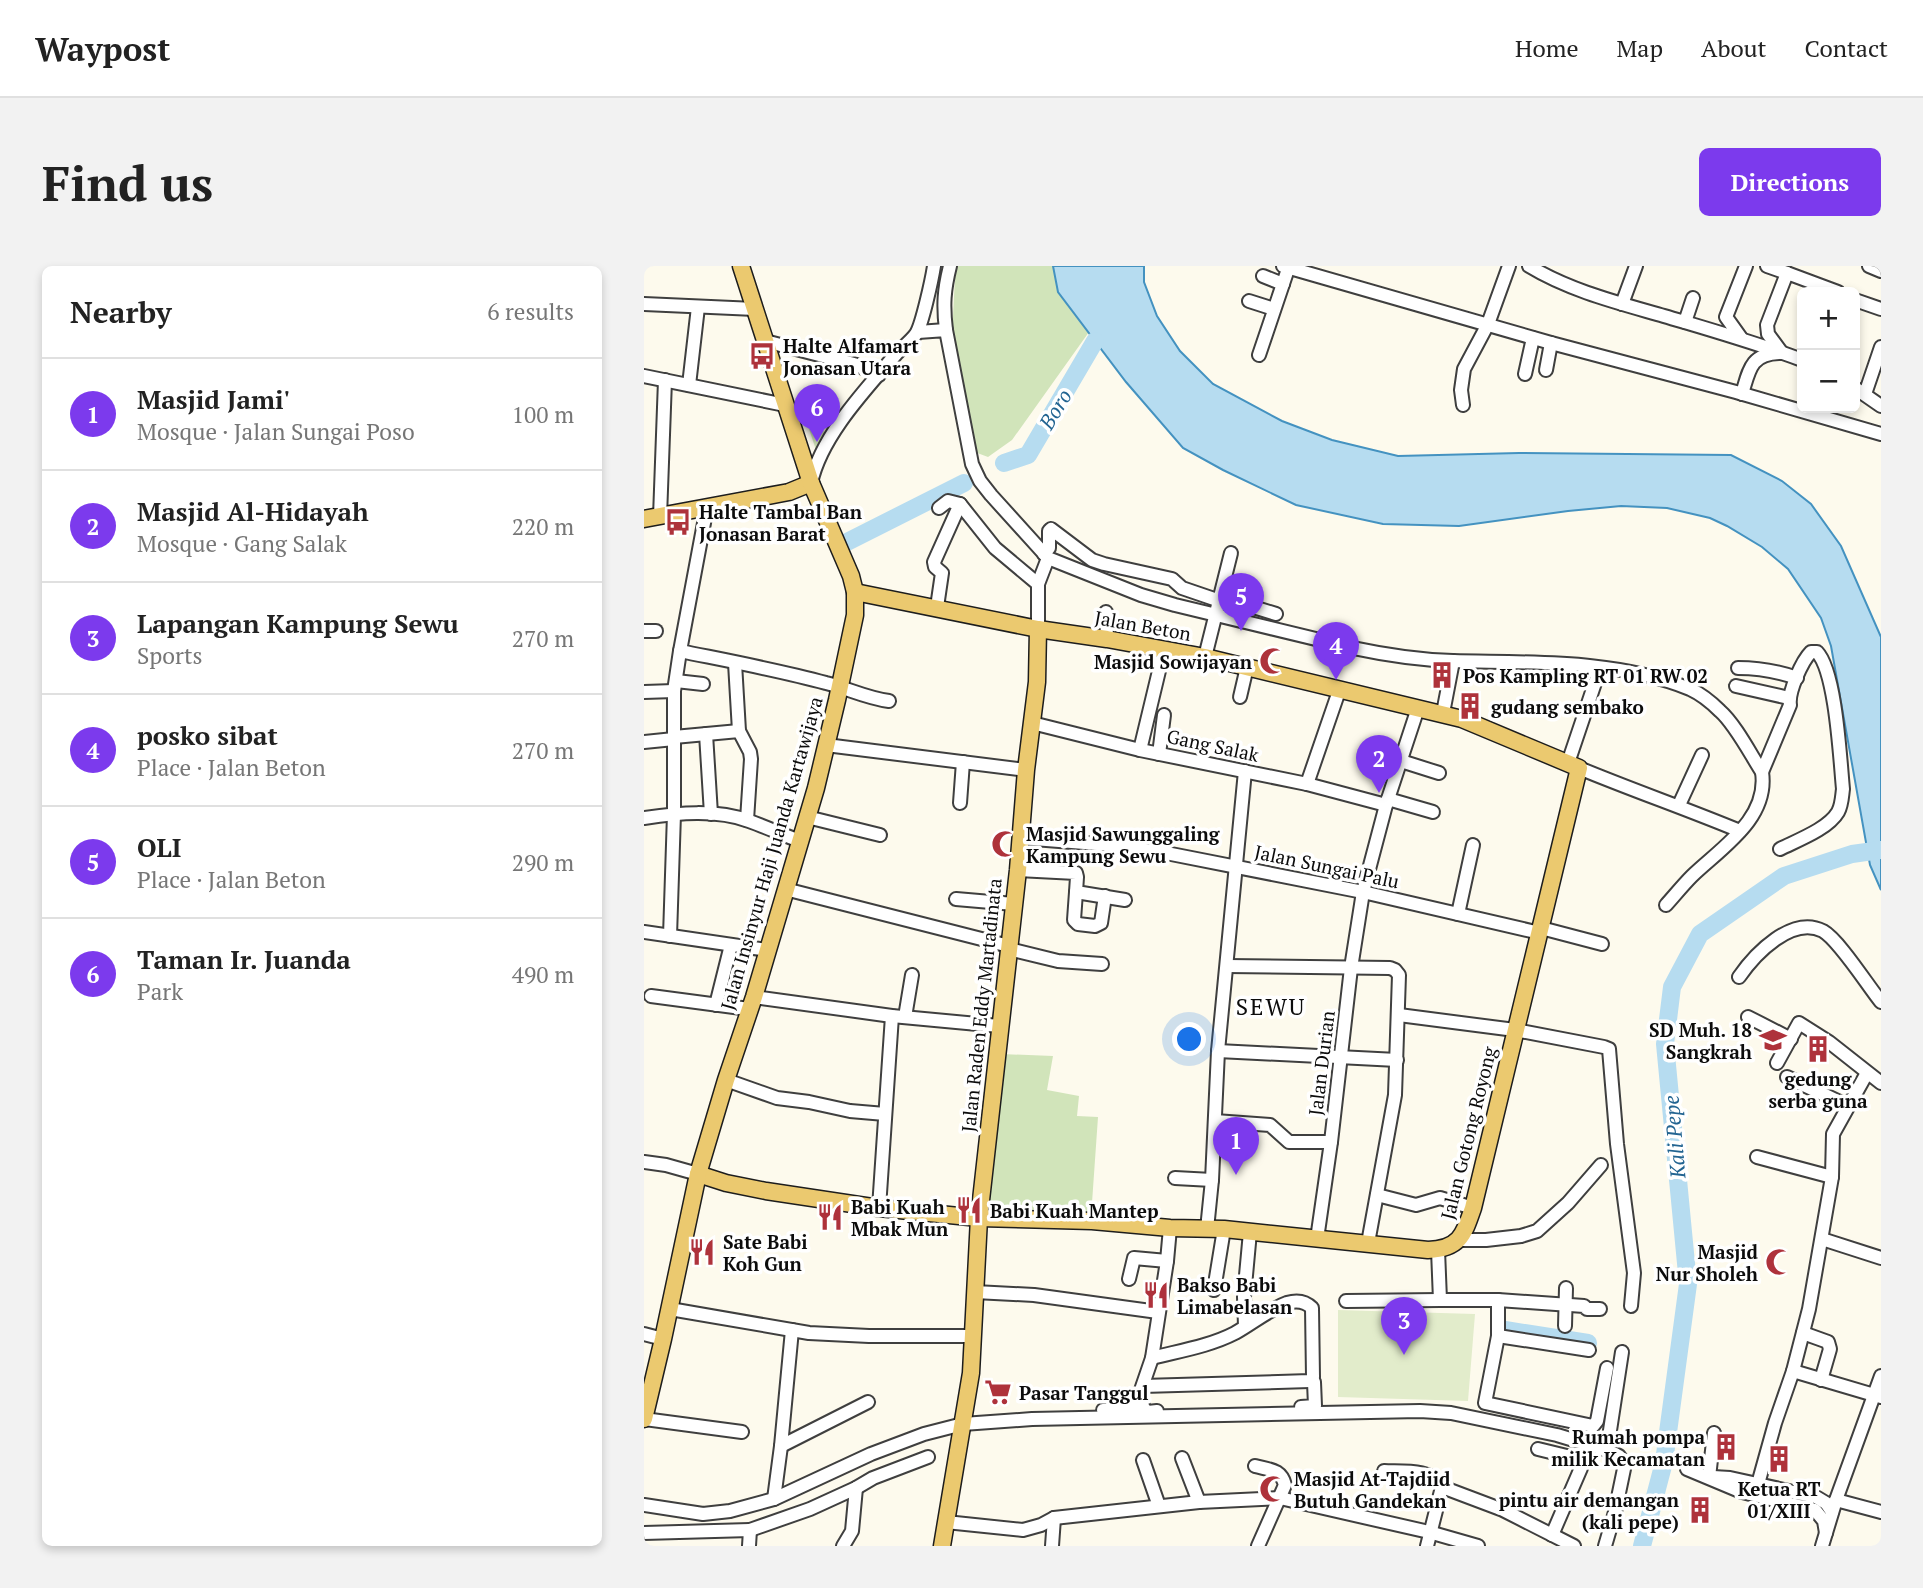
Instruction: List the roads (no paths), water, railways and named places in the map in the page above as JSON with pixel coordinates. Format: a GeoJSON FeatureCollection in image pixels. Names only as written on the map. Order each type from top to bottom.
{"type":"FeatureCollection","features":[{"type":"Feature","properties":{"kind":"main road","name":"Jalan Insinyur Haji Juanda Kartawijaya"},"geometry":{"type":"LineString","coordinates":[[644,1419],[698,1174],[726,1080],[734,1005],[747,947],[785,889],[826,745],[827,683],[855,615],[855,592],[851,576],[811,483],[741,266]]}},
{"type":"Feature","properties":{"kind":"main road"},"geometry":{"type":"LineString","coordinates":[[652,518],[789,492],[811,483]]}},
{"type":"Feature","properties":{"kind":"main road","name":"Jalan Beton"},"geometry":{"type":"LineString","coordinates":[[855,592],[1038,629],[1205,657],[1339,691],[1443,713],[1573,766]]}},
{"type":"Feature","properties":{"kind":"main road","name":"Jalan Raden Eddy Martadinata"},"geometry":{"type":"LineString","coordinates":[[942,1546],[971,1373],[979,1218],[1037,682],[1038,629]]}},
{"type":"Feature","properties":{"kind":"main road","name":"Jalan Gotong Royong"},"geometry":{"type":"LineString","coordinates":[[1438,1250],[1458,1240],[1465,1233],[1473,1208],[1541,931],[1573,766]]}},
{"type":"Feature","properties":{"kind":"main road"},"geometry":{"type":"LineString","coordinates":[[698,1174],[766,1191],[879,1208],[979,1218],[1092,1221],[1215,1229],[1438,1250]]}},
{"type":"Feature","properties":{"kind":"street"},"geometry":{"type":"LineString","coordinates":[[811,483],[816,464],[828,439],[918,332],[934,266]]}},
{"type":"Feature","properties":{"kind":"street"},"geometry":{"type":"LineString","coordinates":[[950,266],[943,303],[972,464],[991,495],[1046,556],[1141,595],[1276,614]]}},
{"type":"Feature","properties":{"kind":"street"},"geometry":{"type":"LineString","coordinates":[[1463,405],[1461,390],[1464,369],[1488,324],[1509,266]]}},
{"type":"Feature","properties":{"kind":"street"},"geometry":{"type":"LineString","coordinates":[[1529,266],[1564,283],[1622,304],[1741,338],[1797,358]]}},
{"type":"Feature","properties":{"kind":"street"},"geometry":{"type":"LineString","coordinates":[[1622,304],[1636,266]]}},
{"type":"Feature","properties":{"kind":"street"},"geometry":{"type":"LineString","coordinates":[[1741,338],[1726,317],[1746,266]]}},
{"type":"Feature","properties":{"kind":"street"},"geometry":{"type":"LineString","coordinates":[[1767,266],[1827,287]]}},
{"type":"Feature","properties":{"kind":"street"},"geometry":{"type":"LineString","coordinates":[[1869,266],[1881,271]]}},
{"type":"Feature","properties":{"kind":"street"},"geometry":{"type":"LineString","coordinates":[[1259,355],[1287,267],[1532,338],[1881,433]]}},
{"type":"Feature","properties":{"kind":"street"},"geometry":{"type":"LineString","coordinates":[[1782,353],[1768,334],[1767,325],[1787,273]]}},
{"type":"Feature","properties":{"kind":"street"},"geometry":{"type":"LineString","coordinates":[[1263,276],[1283,284]]}},
{"type":"Feature","properties":{"kind":"street"},"geometry":{"type":"LineString","coordinates":[[1685,322],[1693,298]]}},
{"type":"Feature","properties":{"kind":"street"},"geometry":{"type":"LineString","coordinates":[[1249,302],[1274,309]]}},
{"type":"Feature","properties":{"kind":"street"},"geometry":{"type":"LineString","coordinates":[[1860,302],[1881,309]]}},
{"type":"Feature","properties":{"kind":"street"},"geometry":{"type":"LineString","coordinates":[[644,304],[755,309]]}},
{"type":"Feature","properties":{"kind":"street"},"geometry":{"type":"LineString","coordinates":[[689,385],[698,307]]}},
{"type":"Feature","properties":{"kind":"street"},"geometry":{"type":"LineString","coordinates":[[918,332],[946,330]]}},
{"type":"Feature","properties":{"kind":"street"},"geometry":{"type":"LineString","coordinates":[[1525,374],[1532,338]]}},
{"type":"Feature","properties":{"kind":"street"},"geometry":{"type":"LineString","coordinates":[[765,341],[854,364],[880,374]]}},
{"type":"Feature","properties":{"kind":"street"},"geometry":{"type":"LineString","coordinates":[[1546,370],[1551,343]]}},
{"type":"Feature","properties":{"kind":"street"},"geometry":{"type":"LineString","coordinates":[[1881,347],[1860,391],[1881,406]]}},
{"type":"Feature","properties":{"kind":"street"},"geometry":{"type":"LineString","coordinates":[[1742,394],[1755,360],[1770,353],[1782,353]]}},
{"type":"Feature","properties":{"kind":"street"},"geometry":{"type":"LineString","coordinates":[[644,376],[785,405]]}},
{"type":"Feature","properties":{"kind":"street"},"geometry":{"type":"LineString","coordinates":[[652,518],[664,380]]}},
{"type":"Feature","properties":{"kind":"street"},"geometry":{"type":"LineString","coordinates":[[939,508],[948,501],[960,504],[995,548],[1038,584]]}},
{"type":"Feature","properties":{"kind":"street"},"geometry":{"type":"LineString","coordinates":[[937,607],[942,573],[935,567],[934,562],[960,504]]}},
{"type":"Feature","properties":{"kind":"street"},"geometry":{"type":"LineString","coordinates":[[670,936],[675,686],[707,507]]}},
{"type":"Feature","properties":{"kind":"street"},"geometry":{"type":"LineString","coordinates":[[1038,629],[1038,584],[1049,548],[1051,529],[1092,560],[1104,565],[1172,579],[1182,588],[1219,605],[1379,653],[1453,661],[1600,667],[1654,678],[1696,693],[1723,712],[1762,772],[1764,784],[1760,803],[1740,831],[1666,905]]}},
{"type":"Feature","properties":{"kind":"street"},"geometry":{"type":"LineString","coordinates":[[1205,657],[1231,553]]}},
{"type":"Feature","properties":{"kind":"street"},"geometry":{"type":"LineString","coordinates":[[1106,612],[1107,639]]}},
{"type":"Feature","properties":{"kind":"street"},"geometry":{"type":"LineString","coordinates":[[1140,750],[1164,650]]}},
{"type":"Feature","properties":{"kind":"street"},"geometry":{"type":"LineString","coordinates":[[680,651],[827,683],[859,695],[889,701]]}},
{"type":"Feature","properties":{"kind":"street"},"geometry":{"type":"LineString","coordinates":[[1762,772],[1790,705],[1789,698],[1797,678],[1807,656],[1816,652],[1822,658],[1830,678],[1842,797],[1838,814],[1818,830],[1780,849]]}},
{"type":"Feature","properties":{"kind":"street"},"geometry":{"type":"LineString","coordinates":[[1443,713],[1453,661]]}},
{"type":"Feature","properties":{"kind":"street"},"geometry":{"type":"LineString","coordinates":[[736,663],[739,731],[751,759],[747,820]]}},
{"type":"Feature","properties":{"kind":"street"},"geometry":{"type":"LineString","coordinates":[[1240,697],[1247,667]]}},
{"type":"Feature","properties":{"kind":"street"},"geometry":{"type":"LineString","coordinates":[[1600,667],[1573,766],[1679,805],[1740,831]]}},
{"type":"Feature","properties":{"kind":"street"},"geometry":{"type":"LineString","coordinates":[[1738,668],[1775,670],[1797,678]]}},
{"type":"Feature","properties":{"kind":"street"},"geometry":{"type":"LineString","coordinates":[[644,692],[703,684]]}},
{"type":"Feature","properties":{"kind":"street"},"geometry":{"type":"LineString","coordinates":[[1737,686],[1789,698]]}},
{"type":"Feature","properties":{"kind":"street"},"geometry":{"type":"LineString","coordinates":[[1307,784],[1339,691]]}},
{"type":"Feature","properties":{"kind":"street","name":"Jalan Durian"},"geometry":{"type":"LineString","coordinates":[[1317,1239],[1363,892],[1387,802],[1418,708]]}},
{"type":"Feature","properties":{"kind":"street"},"geometry":{"type":"LineString","coordinates":[[1159,754],[1164,715]]}},
{"type":"Feature","properties":{"kind":"street","name":"Gang Salak"},"geometry":{"type":"LineString","coordinates":[[1032,723],[1140,750],[1433,811]]}},
{"type":"Feature","properties":{"kind":"street"},"geometry":{"type":"LineString","coordinates":[[644,741],[739,731]]}},
{"type":"Feature","properties":{"kind":"street"},"geometry":{"type":"LineString","coordinates":[[706,734],[711,814]]}},
{"type":"Feature","properties":{"kind":"street"},"geometry":{"type":"LineString","coordinates":[[826,745],[1026,771]]}},
{"type":"Feature","properties":{"kind":"street"},"geometry":{"type":"LineString","coordinates":[[1679,805],[1702,755]]}},
{"type":"Feature","properties":{"kind":"street"},"geometry":{"type":"LineString","coordinates":[[1401,761],[1439,773]]}},
{"type":"Feature","properties":{"kind":"street"},"geometry":{"type":"LineString","coordinates":[[960,803],[963,762]]}},
{"type":"Feature","properties":{"kind":"street"},"geometry":{"type":"LineString","coordinates":[[1214,1290],[1215,1229],[1212,1180],[1218,1051],[1245,771]]}},
{"type":"Feature","properties":{"kind":"street"},"geometry":{"type":"LineString","coordinates":[[644,818],[674,814],[723,814],[747,820],[800,841]]}},
{"type":"Feature","properties":{"kind":"street"},"geometry":{"type":"LineString","coordinates":[[807,817],[880,835]]}},
{"type":"Feature","properties":{"kind":"street","name":"Jalan Sungai Palu"},"geometry":{"type":"LineString","coordinates":[[1021,838],[1110,845],[1235,866],[1602,944]]}},
{"type":"Feature","properties":{"kind":"street"},"geometry":{"type":"LineString","coordinates":[[1458,914],[1473,845]]}},
{"type":"Feature","properties":{"kind":"street"},"geometry":{"type":"LineString","coordinates":[[1018,870],[1076,873],[1074,920],[1078,924],[1095,926],[1101,923],[1105,896]]}},
{"type":"Feature","properties":{"kind":"street"},"geometry":{"type":"LineString","coordinates":[[785,889],[1058,961],[1102,964]]}},
{"type":"Feature","properties":{"kind":"street"},"geometry":{"type":"LineString","coordinates":[[1076,892],[1125,900]]}},
{"type":"Feature","properties":{"kind":"street"},"geometry":{"type":"LineString","coordinates":[[956,899],[1014,904]]}},
{"type":"Feature","properties":{"kind":"street"},"geometry":{"type":"LineString","coordinates":[[1739,977],[1758,953],[1772,942],[1799,928],[1809,927],[1822,931],[1835,941],[1881,1002]]}},
{"type":"Feature","properties":{"kind":"street"},"geometry":{"type":"LineString","coordinates":[[644,932],[747,947],[734,1005]]}},
{"type":"Feature","properties":{"kind":"street"},"geometry":{"type":"LineString","coordinates":[[1227,966],[1390,968],[1399,975],[1395,1095],[1368,1243]]}},
{"type":"Feature","properties":{"kind":"street"},"geometry":{"type":"LineString","coordinates":[[879,1208],[886,1114],[899,1017],[912,975]]}},
{"type":"Feature","properties":{"kind":"street"},"geometry":{"type":"LineString","coordinates":[[651,996],[999,1026]]}},
{"type":"Feature","properties":{"kind":"street"},"geometry":{"type":"LineString","coordinates":[[1399,1015],[1515,1030],[1609,1050],[1617,1144],[1634,1273],[1631,1306]]}},
{"type":"Feature","properties":{"kind":"street"},"geometry":{"type":"LineString","coordinates":[[1748,1017],[1791,1039]]}},
{"type":"Feature","properties":{"kind":"street"},"geometry":{"type":"LineString","coordinates":[[1777,1063],[1801,1023],[1881,1083]]}},
{"type":"Feature","properties":{"kind":"street"},"geometry":{"type":"LineString","coordinates":[[1218,1051],[1397,1060]]}},
{"type":"Feature","properties":{"kind":"street"},"geometry":{"type":"LineString","coordinates":[[1758,1484],[1803,1333],[1832,1177],[1833,1135],[1867,1073]]}},
{"type":"Feature","properties":{"kind":"street"},"geometry":{"type":"LineString","coordinates":[[1787,1077],[1848,1106]]}},
{"type":"Feature","properties":{"kind":"street"},"geometry":{"type":"LineString","coordinates":[[726,1080],[783,1100],[886,1114]]}},
{"type":"Feature","properties":{"kind":"street"},"geometry":{"type":"LineString","coordinates":[[1214,1121],[1270,1125],[1289,1142],[1331,1142]]}},
{"type":"Feature","properties":{"kind":"street"},"geometry":{"type":"LineString","coordinates":[[1757,1157],[1832,1177]]}},
{"type":"Feature","properties":{"kind":"street"},"geometry":{"type":"LineString","coordinates":[[644,1162],[698,1174]]}},
{"type":"Feature","properties":{"kind":"street"},"geometry":{"type":"LineString","coordinates":[[1458,1240],[1486,1240],[1521,1236],[1537,1231],[1568,1203],[1601,1165]]}},
{"type":"Feature","properties":{"kind":"street"},"geometry":{"type":"LineString","coordinates":[[1175,1178],[1212,1180]]}},
{"type":"Feature","properties":{"kind":"street"},"geometry":{"type":"LineString","coordinates":[[1377,1195],[1416,1205],[1440,1198],[1473,1208]]}},
{"type":"Feature","properties":{"kind":"street"},"geometry":{"type":"LineString","coordinates":[[1143,1408],[1143,1386],[1152,1357],[1170,1228]]}},
{"type":"Feature","properties":{"kind":"street"},"geometry":{"type":"LineString","coordinates":[[1245,1326],[1244,1297],[1250,1232]]}},
{"type":"Feature","properties":{"kind":"street"},"geometry":{"type":"LineString","coordinates":[[1822,1240],[1881,1258]]}},
{"type":"Feature","properties":{"kind":"street"},"geometry":{"type":"LineString","coordinates":[[1438,1250],[1440,1300]]}},
{"type":"Feature","properties":{"kind":"street"},"geometry":{"type":"LineString","coordinates":[[1129,1279],[1134,1258],[1167,1261]]}},
{"type":"Feature","properties":{"kind":"street"},"geometry":{"type":"LineString","coordinates":[[1565,1326],[1566,1288]]}},
{"type":"Feature","properties":{"kind":"street"},"geometry":{"type":"LineString","coordinates":[[975,1292],[1034,1295],[1158,1312]]}},
{"type":"Feature","properties":{"kind":"street"},"geometry":{"type":"LineString","coordinates":[[1498,1300],[1499,1336],[1485,1403],[1593,1426],[1597,1421],[1608,1368]]}},
{"type":"Feature","properties":{"kind":"street"},"geometry":{"type":"LineString","coordinates":[[1346,1301],[1498,1300],[1600,1309]]}},
{"type":"Feature","properties":{"kind":"street"},"geometry":{"type":"LineString","coordinates":[[1092,1410],[1143,1408],[1148,1412],[1314,1407],[1312,1308],[1307,1303],[1288,1303],[1212,1342],[1152,1357]]}},
{"type":"Feature","properties":{"kind":"street"},"geometry":{"type":"LineString","coordinates":[[670,1309],[829,1335],[973,1336]]}},
{"type":"Feature","properties":{"kind":"street"},"geometry":{"type":"LineString","coordinates":[[774,1499],[792,1330]]}},
{"type":"Feature","properties":{"kind":"street"},"geometry":{"type":"LineString","coordinates":[[1803,1333],[1828,1342],[1830,1349],[1821,1380]]}},
{"type":"Feature","properties":{"kind":"street"},"geometry":{"type":"LineString","coordinates":[[644,1334],[663,1339]]}},
{"type":"Feature","properties":{"kind":"street"},"geometry":{"type":"LineString","coordinates":[[1499,1336],[1589,1350]]}},
{"type":"Feature","properties":{"kind":"street"},"geometry":{"type":"LineString","coordinates":[[1607,1450],[1622,1352]]}},
{"type":"Feature","properties":{"kind":"street"},"geometry":{"type":"LineString","coordinates":[[1793,1371],[1878,1397]]}},
{"type":"Feature","properties":{"kind":"street"},"geometry":{"type":"LineString","coordinates":[[1824,1539],[1843,1479],[1878,1397],[1881,1376]]}},
{"type":"Feature","properties":{"kind":"street"},"geometry":{"type":"LineString","coordinates":[[1143,1386],[1312,1379]]}},
{"type":"Feature","properties":{"kind":"street"},"geometry":{"type":"LineString","coordinates":[[781,1446],[868,1402]]}},
{"type":"Feature","properties":{"kind":"street"},"geometry":{"type":"LineString","coordinates":[[644,1505],[703,1514],[730,1511],[774,1499],[871,1454],[924,1434],[963,1424],[1032,1419],[1420,1411],[1451,1413],[1557,1435],[1619,1456],[1625,1464],[1605,1546]]}},
{"type":"Feature","properties":{"kind":"street"},"geometry":{"type":"LineString","coordinates":[[644,1419],[742,1432]]}},
{"type":"Feature","properties":{"kind":"street"},"geometry":{"type":"LineString","coordinates":[[1709,1477],[1714,1433]]}},
{"type":"Feature","properties":{"kind":"street"},"geometry":{"type":"LineString","coordinates":[[1538,1449],[1575,1458],[1581,1463],[1552,1535]]}},
{"type":"Feature","properties":{"kind":"street"},"geometry":{"type":"LineString","coordinates":[[644,1533],[750,1530],[810,1509],[873,1478],[928,1457]]}},
{"type":"Feature","properties":{"kind":"street"},"geometry":{"type":"LineString","coordinates":[[1182,1458],[1199,1502]]}},
{"type":"Feature","properties":{"kind":"street"},"geometry":{"type":"LineString","coordinates":[[1143,1460],[1159,1506]]}},
{"type":"Feature","properties":{"kind":"street"},"geometry":{"type":"LineString","coordinates":[[1255,1466],[1279,1473],[1283,1476],[1285,1485],[1260,1543]]}},
{"type":"Feature","properties":{"kind":"street"},"geometry":{"type":"LineString","coordinates":[[1687,1469],[1742,1492],[1815,1510],[1824,1521],[1824,1539]]}},
{"type":"Feature","properties":{"kind":"street"},"geometry":{"type":"LineString","coordinates":[[1384,1471],[1419,1473],[1438,1480],[1442,1487],[1503,1510],[1574,1546]]}},
{"type":"Feature","properties":{"kind":"street"},"geometry":{"type":"LineString","coordinates":[[1709,1477],[1730,1478],[1816,1497],[1834,1506],[1881,1512]]}},
{"type":"Feature","properties":{"kind":"street"},"geometry":{"type":"LineString","coordinates":[[1816,1497],[1843,1479]]}},
{"type":"Feature","properties":{"kind":"street"},"geometry":{"type":"LineString","coordinates":[[1427,1546],[1442,1487]]}},
{"type":"Feature","properties":{"kind":"street"},"geometry":{"type":"LineString","coordinates":[[843,1546],[852,1531],[856,1488]]}},
{"type":"Feature","properties":{"kind":"street"},"geometry":{"type":"LineString","coordinates":[[946,1522],[1023,1530],[1054,1518],[1199,1502],[1280,1497],[1478,1546]]}},
{"type":"Feature","properties":{"kind":"street"},"geometry":{"type":"LineString","coordinates":[[1052,1546],[1054,1518]]}},
{"type":"Feature","properties":{"kind":"street"},"geometry":{"type":"LineString","coordinates":[[749,1546],[750,1530]]}},
{"type":"Feature","properties":{"kind":"water"},"geometry":{"type":"Polygon","coordinates":[[[1053,266],[1144,266],[1144,282],[1157,316],[1180,351],[1213,384],[1282,421],[1332,440],[1398,456],[1519,453],[1731,455],[1782,481],[1811,504],[1841,546],[1881,637],[1881,890],[1870,865],[1831,646],[1821,618],[1788,569],[1762,547],[1710,518],[1667,508],[1621,506],[1459,526],[1383,524],[1296,505],[1183,448],[1126,382],[1058,292],[1053,266]]]}},
{"type":"Feature","properties":{"kind":"waterway","name":"Boro"},"geometry":{"type":"LineString","coordinates":[[1004,463],[1028,455],[1095,341]]}},
{"type":"Feature","properties":{"kind":"waterway","name":"Boro"},"geometry":{"type":"LineString","coordinates":[[845,543],[964,483]]}},
{"type":"Feature","properties":{"kind":"waterway","name":"Kali Pepe"},"geometry":{"type":"LineString","coordinates":[[1642,1546],[1664,1462],[1688,1284],[1665,1044],[1672,987],[1700,934],[1784,876],[1852,854],[1881,850]]}},
{"type":"Feature","properties":{"kind":"waterway"},"geometry":{"type":"LineString","coordinates":[[1505,1330],[1588,1343]]}},
{"type":"Feature","properties":{"kind":"place","name":"Halte Alfamart Jonasan Utara"},"geometry":{"type":"Point","coordinates":[762,356]}},
{"type":"Feature","properties":{"kind":"place","name":"Taman Ir. Juanda"},"geometry":{"type":"Point","coordinates":[817,442]}},
{"type":"Feature","properties":{"kind":"place","name":"Halte Tambal Ban Jonasan Barat"},"geometry":{"type":"Point","coordinates":[678,522]}},
{"type":"Feature","properties":{"kind":"place","name":"OLI"},"geometry":{"type":"Point","coordinates":[1241,631]}},
{"type":"Feature","properties":{"kind":"place","name":"Masjid Sowijayan"},"geometry":{"type":"Point","coordinates":[1273,661]}},
{"type":"Feature","properties":{"kind":"place","name":"Pos Kampling RT 01 RW 02"},"geometry":{"type":"Point","coordinates":[1442,675]}},
{"type":"Feature","properties":{"kind":"place","name":"posko sibat"},"geometry":{"type":"Point","coordinates":[1336,680]}},
{"type":"Feature","properties":{"kind":"place","name":"gudang sembako"},"geometry":{"type":"Point","coordinates":[1470,706]}},
{"type":"Feature","properties":{"kind":"place","name":"Masjid Al-Hidayah"},"geometry":{"type":"Point","coordinates":[1379,793]}},
{"type":"Feature","properties":{"kind":"place","name":"Masjid Sawunggaling Kampung Sewu"},"geometry":{"type":"Point","coordinates":[1005,844]}},
{"type":"Feature","properties":{"kind":"place","name":"SD Muh. 18 Sangkrah"},"geometry":{"type":"Point","coordinates":[1773,1040]}},
{"type":"Feature","properties":{"kind":"place","name":"gedung serba guna"},"geometry":{"type":"Point","coordinates":[1818,1049]}},
{"type":"Feature","properties":{"kind":"place","name":"Masjid Jami'"},"geometry":{"type":"Point","coordinates":[1236,1175]}},
{"type":"Feature","properties":{"kind":"place","name":"Babi Kuah Mantep"},"geometry":{"type":"Point","coordinates":[969,1210]}},
{"type":"Feature","properties":{"kind":"place","name":"Babi Kuah Mbak Mun"},"geometry":{"type":"Point","coordinates":[830,1217]}},
{"type":"Feature","properties":{"kind":"place","name":"Sate Babi Koh Gun"},"geometry":{"type":"Point","coordinates":[702,1252]}},
{"type":"Feature","properties":{"kind":"place","name":"Masjid Nur Sholeh"},"geometry":{"type":"Point","coordinates":[1779,1262]}},
{"type":"Feature","properties":{"kind":"place","name":"Bakso Babi Limabelasan"},"geometry":{"type":"Point","coordinates":[1156,1295]}},
{"type":"Feature","properties":{"kind":"place","name":"Lapangan Kampung Sewu"},"geometry":{"type":"Point","coordinates":[1404,1355]}},
{"type":"Feature","properties":{"kind":"place","name":"Pasar Tanggul"},"geometry":{"type":"Point","coordinates":[998,1392]}},
{"type":"Feature","properties":{"kind":"place","name":"Rumah pompa milik Kecamatan"},"geometry":{"type":"Point","coordinates":[1726,1447]}},
{"type":"Feature","properties":{"kind":"place","name":"Ketua RT 01/XIII"},"geometry":{"type":"Point","coordinates":[1779,1459]}},
{"type":"Feature","properties":{"kind":"place","name":"Masjid At-Tajdiid Butuh Gandekan"},"geometry":{"type":"Point","coordinates":[1273,1489]}},
{"type":"Feature","properties":{"kind":"place","name":"pintu air demangan (kali pepe)"},"geometry":{"type":"Point","coordinates":[1700,1510]}},
{"type":"Feature","properties":{"kind":"district","name":"SEWU"},"geometry":{"type":"Point","coordinates":[1271,1006]}}]}
